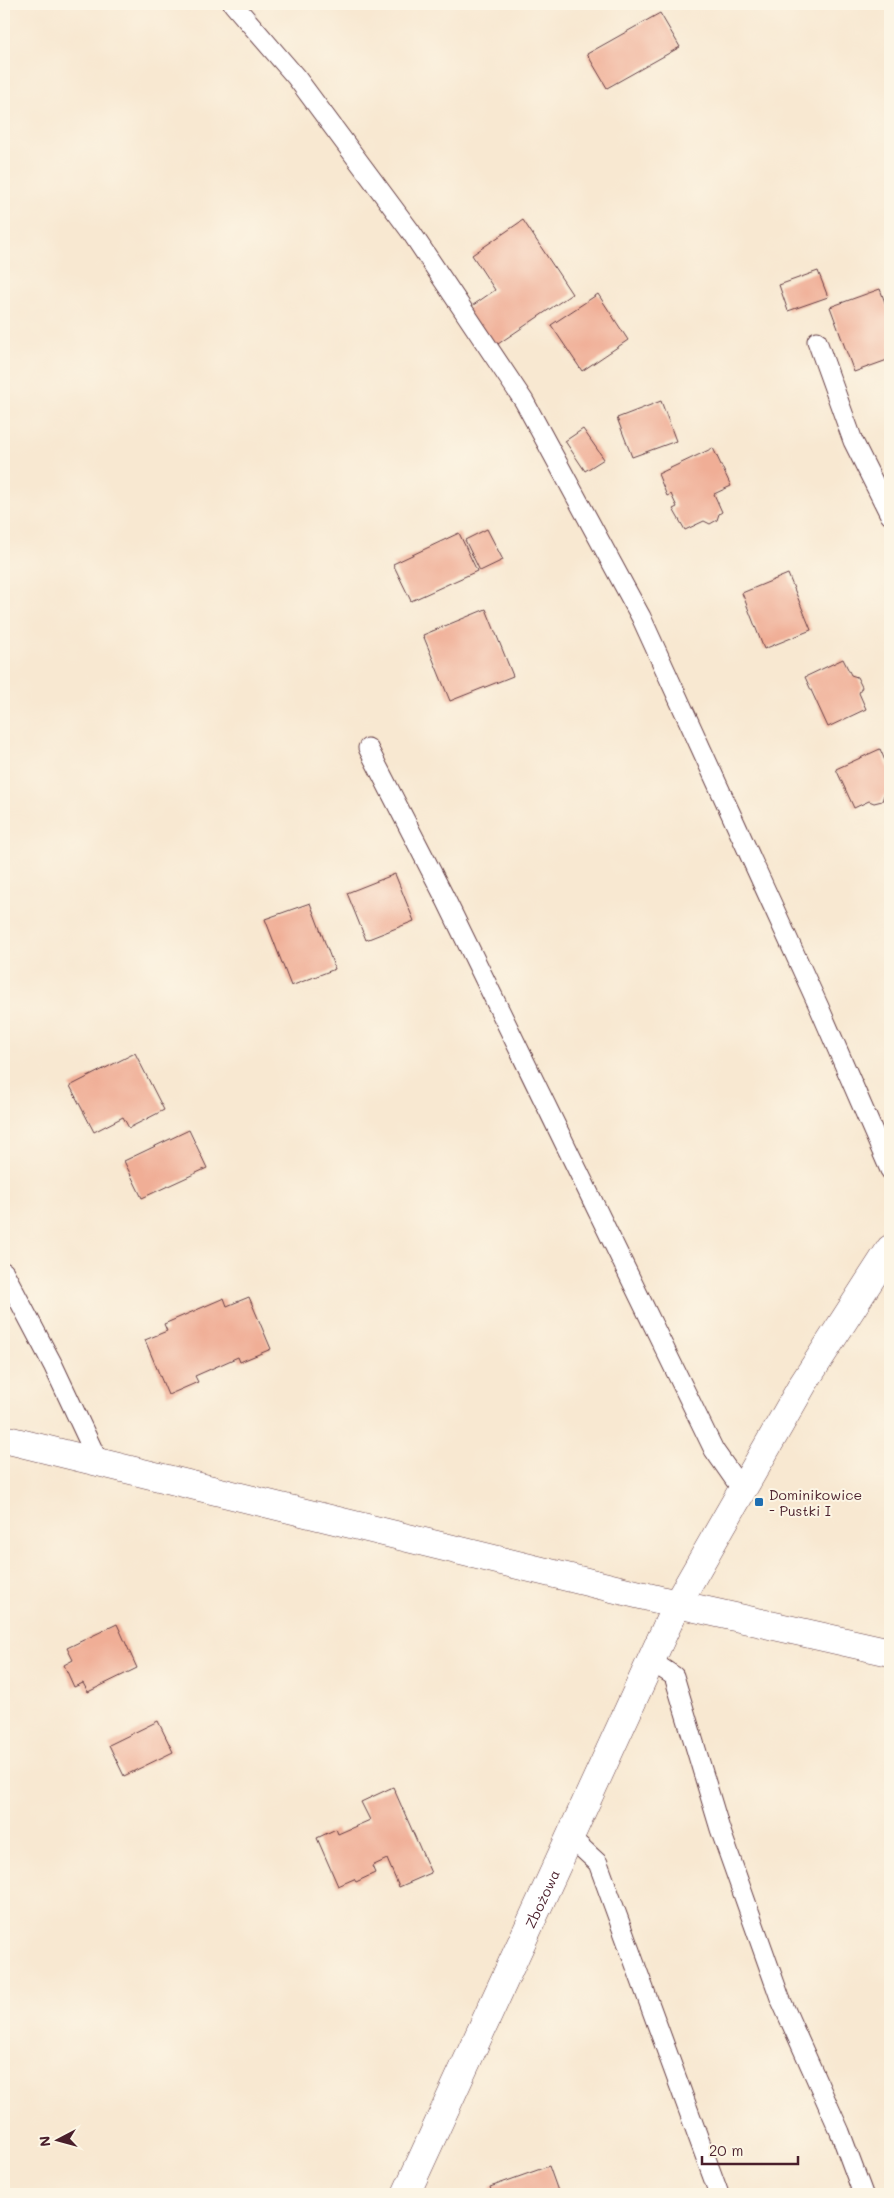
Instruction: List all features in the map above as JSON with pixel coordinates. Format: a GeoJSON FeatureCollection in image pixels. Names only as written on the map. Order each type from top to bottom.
{"type":"FeatureCollection","features":[{"type":"Feature","properties":{"kind":"street","name":"Zbożowa"},"geometry":{"type":"LineString","coordinates":[[406,2194],[677,1604],[803,1384],[890,1249]]}},
{"type":"Feature","properties":{"kind":"street"},"geometry":{"type":"LineString","coordinates":[[4,1439],[677,1604],[890,1652]]}},
{"type":"Feature","properties":{"kind":"lane"},"geometry":{"type":"LineString","coordinates":[[234,4],[296,77],[411,232],[524,401],[641,617],[819,1007],[890,1170]]}},
{"type":"Feature","properties":{"kind":"lane"},"geometry":{"type":"LineString","coordinates":[[816,342],[854,441],[890,515]]}},
{"type":"Feature","properties":{"kind":"lane"},"geometry":{"type":"LineString","coordinates":[[368,748],[446,900],[714,1450],[742,1490]]}},
{"type":"Feature","properties":{"kind":"lane"},"geometry":{"type":"LineString","coordinates":[[4,1272],[53,1365],[99,1463]]}},
{"type":"Feature","properties":{"kind":"lane"},"geometry":{"type":"LineString","coordinates":[[651,1661],[674,1676],[720,1829],[780,1998],[840,2132],[863,2194]]}},
{"type":"Feature","properties":{"kind":"lane"},"geometry":{"type":"LineString","coordinates":[[570,1837],[598,1863],[719,2194]]}},
{"type":"Feature","properties":{"kind":"building"},"geometry":{"type":"Polygon","coordinates":[[[660,13],[680,47],[607,88],[587,54],[660,13]]]}},
{"type":"Feature","properties":{"kind":"building"},"geometry":{"type":"Polygon","coordinates":[[[523,220],[572,294],[492,348],[466,310],[495,290],[472,255],[523,220]]]}},
{"type":"Feature","properties":{"kind":"building"},"geometry":{"type":"Polygon","coordinates":[[[818,271],[828,297],[788,311],[779,285],[818,271]]]}},
{"type":"Feature","properties":{"kind":"building"},"geometry":{"type":"Polygon","coordinates":[[[880,289],[890,316],[890,359],[854,372],[830,307],[880,289]]]}},
{"type":"Feature","properties":{"kind":"building"},"geometry":{"type":"Polygon","coordinates":[[[598,294],[628,340],[582,371],[551,325],[598,294]]]}},
{"type":"Feature","properties":{"kind":"building"},"geometry":{"type":"Polygon","coordinates":[[[661,401],[676,441],[632,457],[617,418],[661,401]]]}},
{"type":"Feature","properties":{"kind":"building"},"geometry":{"type":"Polygon","coordinates":[[[583,429],[604,459],[585,471],[565,441],[583,429]]]}},
{"type":"Feature","properties":{"kind":"building"},"geometry":{"type":"Polygon","coordinates":[[[713,448],[731,486],[714,494],[722,512],[717,520],[710,524],[704,521],[685,530],[673,509],[677,507],[671,494],[667,496],[658,474],[713,448]]]}},
{"type":"Feature","properties":{"kind":"building"},"geometry":{"type":"Polygon","coordinates":[[[487,529],[503,560],[480,571],[465,540],[487,529]]]}},
{"type":"Feature","properties":{"kind":"building"},"geometry":{"type":"Polygon","coordinates":[[[459,533],[477,571],[411,601],[393,564],[459,533]]]}},
{"type":"Feature","properties":{"kind":"building"},"geometry":{"type":"Polygon","coordinates":[[[788,574],[811,630],[764,649],[742,593],[788,574]]]}},
{"type":"Feature","properties":{"kind":"building"},"geometry":{"type":"Polygon","coordinates":[[[486,609],[513,676],[450,701],[423,635],[486,609]]]}},
{"type":"Feature","properties":{"kind":"building"},"geometry":{"type":"Polygon","coordinates":[[[843,659],[851,675],[857,677],[862,687],[859,693],[866,709],[828,727],[805,677],[843,659]]]}},
{"type":"Feature","properties":{"kind":"building"},"geometry":{"type":"Polygon","coordinates":[[[880,749],[890,772],[890,792],[884,795],[882,801],[874,803],[869,801],[854,808],[836,769],[880,749]]]}},
{"type":"Feature","properties":{"kind":"building"},"geometry":{"type":"Polygon","coordinates":[[[395,874],[414,921],[366,940],[347,893],[395,874]]]}},
{"type":"Feature","properties":{"kind":"building"},"geometry":{"type":"Polygon","coordinates":[[[310,903],[335,969],[291,986],[265,919],[310,903]]]}},
{"type":"Feature","properties":{"kind":"building"},"geometry":{"type":"Polygon","coordinates":[[[135,1053],[164,1110],[129,1128],[123,1117],[94,1132],[70,1086],[135,1053]]]}},
{"type":"Feature","properties":{"kind":"building"},"geometry":{"type":"Polygon","coordinates":[[[189,1130],[207,1168],[142,1198],[124,1161],[189,1130]]]}},
{"type":"Feature","properties":{"kind":"building"},"geometry":{"type":"Polygon","coordinates":[[[249,1297],[271,1349],[240,1362],[238,1357],[195,1376],[198,1382],[168,1395],[145,1340],[167,1331],[164,1324],[224,1298],[227,1306],[249,1297]]]}},
{"type":"Feature","properties":{"kind":"building"},"geometry":{"type":"Polygon","coordinates":[[[117,1624],[137,1668],[88,1692],[83,1683],[74,1687],[64,1665],[73,1660],[67,1648],[117,1624]]]}},
{"type":"Feature","properties":{"kind":"building"},"geometry":{"type":"Polygon","coordinates":[[[158,1721],[173,1752],[124,1776],[109,1745],[158,1721]]]}},
{"type":"Feature","properties":{"kind":"building"},"geometry":{"type":"Polygon","coordinates":[[[393,1787],[431,1873],[399,1887],[387,1859],[372,1866],[375,1873],[356,1882],[354,1879],[338,1886],[317,1838],[336,1829],[338,1834],[370,1820],[361,1802],[393,1787]]]}},
{"type":"Feature","properties":{"kind":"building"},"geometry":{"type":"Polygon","coordinates":[[[549,2166],[559,2194],[492,2194],[490,2187],[549,2166]]]}},
{"type":"Feature","properties":{"kind":"place","name":"Dominikowice - Pustki I"},"geometry":{"type":"Point","coordinates":[759,1502]}}]}
